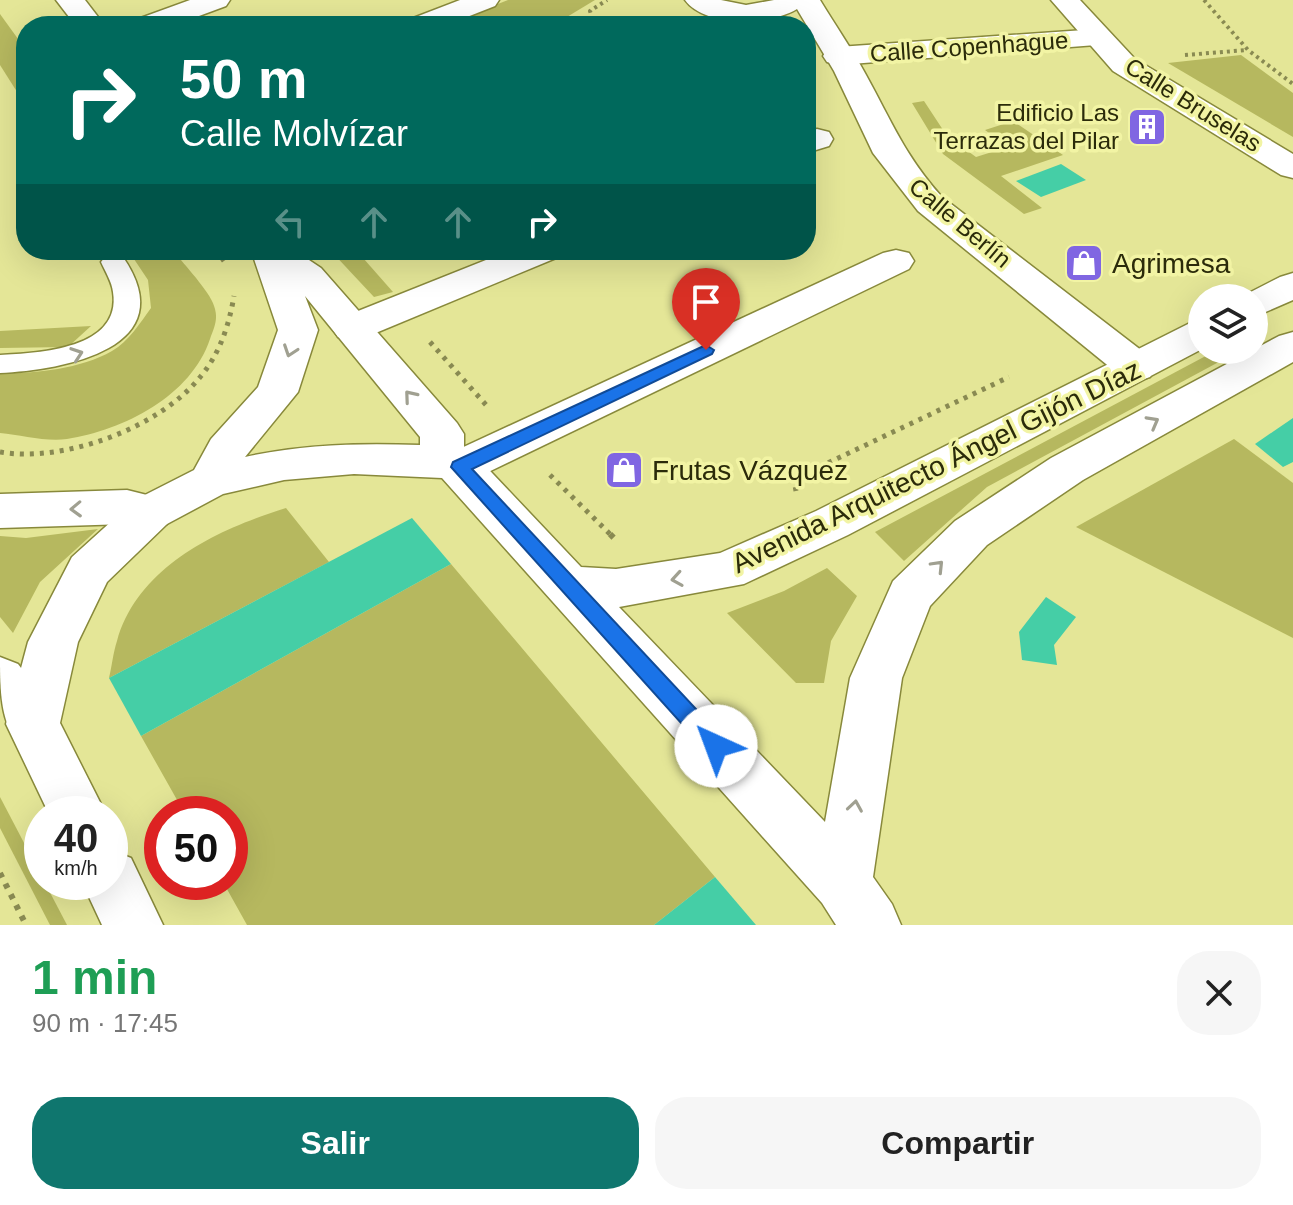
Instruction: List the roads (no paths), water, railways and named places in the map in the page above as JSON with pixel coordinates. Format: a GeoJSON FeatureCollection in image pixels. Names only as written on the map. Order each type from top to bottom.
{"type":"FeatureCollection","features":[{"type":"Feature","properties":{"kind":"main road"},"geometry":{"type":"LineString","coordinates":[[70,0],[83,16]]}},
{"type":"Feature","properties":{"kind":"main road"},"geometry":{"type":"LineString","coordinates":[[172,16],[216,0]]}},
{"type":"Feature","properties":{"kind":"main road"},"geometry":{"type":"LineString","coordinates":[[444,16],[485,0]]}},
{"type":"Feature","properties":{"kind":"main road"},"geometry":{"type":"LineString","coordinates":[[705,4],[727,11],[760,12],[787,5],[793,0]]}},
{"type":"Feature","properties":{"kind":"main road","name":"Calle Bruselas"},"geometry":{"type":"LineString","coordinates":[[1065,0],[1124,65],[1293,168]]}},
{"type":"Feature","properties":{"kind":"main road"},"geometry":{"type":"LineString","coordinates":[[705,4],[730,16]]}},
{"type":"Feature","properties":{"kind":"main road","name":"Calle Berlín"},"geometry":{"type":"LineString","coordinates":[[816,18],[861,96],[879,139],[903,175],[930,204],[1136,367]]}},
{"type":"Feature","properties":{"kind":"main road","name":"Calle Copenhague"},"geometry":{"type":"LineString","coordinates":[[838,56],[1099,38]]}},
{"type":"Feature","properties":{"kind":"main road"},"geometry":{"type":"LineString","coordinates":[[816,57],[825,61],[848,98],[866,113]]}},
{"type":"Feature","properties":{"kind":"main road"},"geometry":{"type":"LineString","coordinates":[[211,481],[226,450],[277,392],[298,330],[273,260]]}},
{"type":"Feature","properties":{"kind":"main road"},"geometry":{"type":"LineString","coordinates":[[284,260],[308,276],[442,434],[451,464],[568,585],[857,904]]}},
{"type":"Feature","properties":{"kind":"main road"},"geometry":{"type":"LineString","coordinates":[[352,328],[518,260]]}},
{"type":"Feature","properties":{"kind":"main road"},"geometry":{"type":"LineString","coordinates":[[33,724],[53,642],[89,570],[151,512],[211,481],[284,464],[354,458],[451,464],[896,261]]}},
{"type":"Feature","properties":{"kind":"main road"},"geometry":{"type":"LineString","coordinates":[[1268,298],[1293,285]]}},
{"type":"Feature","properties":{"kind":"main road","name":"Avenida Arquitecto Ángel Gijón Díaz"},"geometry":{"type":"LineString","coordinates":[[568,585],[616,588],[727,571],[832,523],[1188,340]]}},
{"type":"Feature","properties":{"kind":"main road","name":"Avenida Arquitecto Ángel Gijón Díaz"},"geometry":{"type":"LineString","coordinates":[[857,904],[876,678],[910,595],[971,533],[1067,469],[1293,345]]}},
{"type":"Feature","properties":{"kind":"main road"},"geometry":{"type":"LineString","coordinates":[[0,511],[127,507],[151,512]]}},
{"type":"Feature","properties":{"kind":"main road"},"geometry":{"type":"LineString","coordinates":[[0,679],[33,724],[69,796]]}},
{"type":"Feature","properties":{"kind":"main road"},"geometry":{"type":"LineString","coordinates":[[121,900],[133,925]]}},
{"type":"Feature","properties":{"kind":"lane"},"geometry":{"type":"LineString","coordinates":[[0,364],[34,364],[76,356],[111,338],[127,312],[126,282],[114,262]]}},
{"type":"Feature","properties":{"kind":"place","name":"Edificio Las Terrazas del Pilar"},"geometry":{"type":"Point","coordinates":[1147,127]}},
{"type":"Feature","properties":{"kind":"place","name":"Agrimesa"},"geometry":{"type":"Point","coordinates":[1084,263]}},
{"type":"Feature","properties":{"kind":"place","name":"Frutas Vázquez"},"geometry":{"type":"Point","coordinates":[624,470]}}]}
